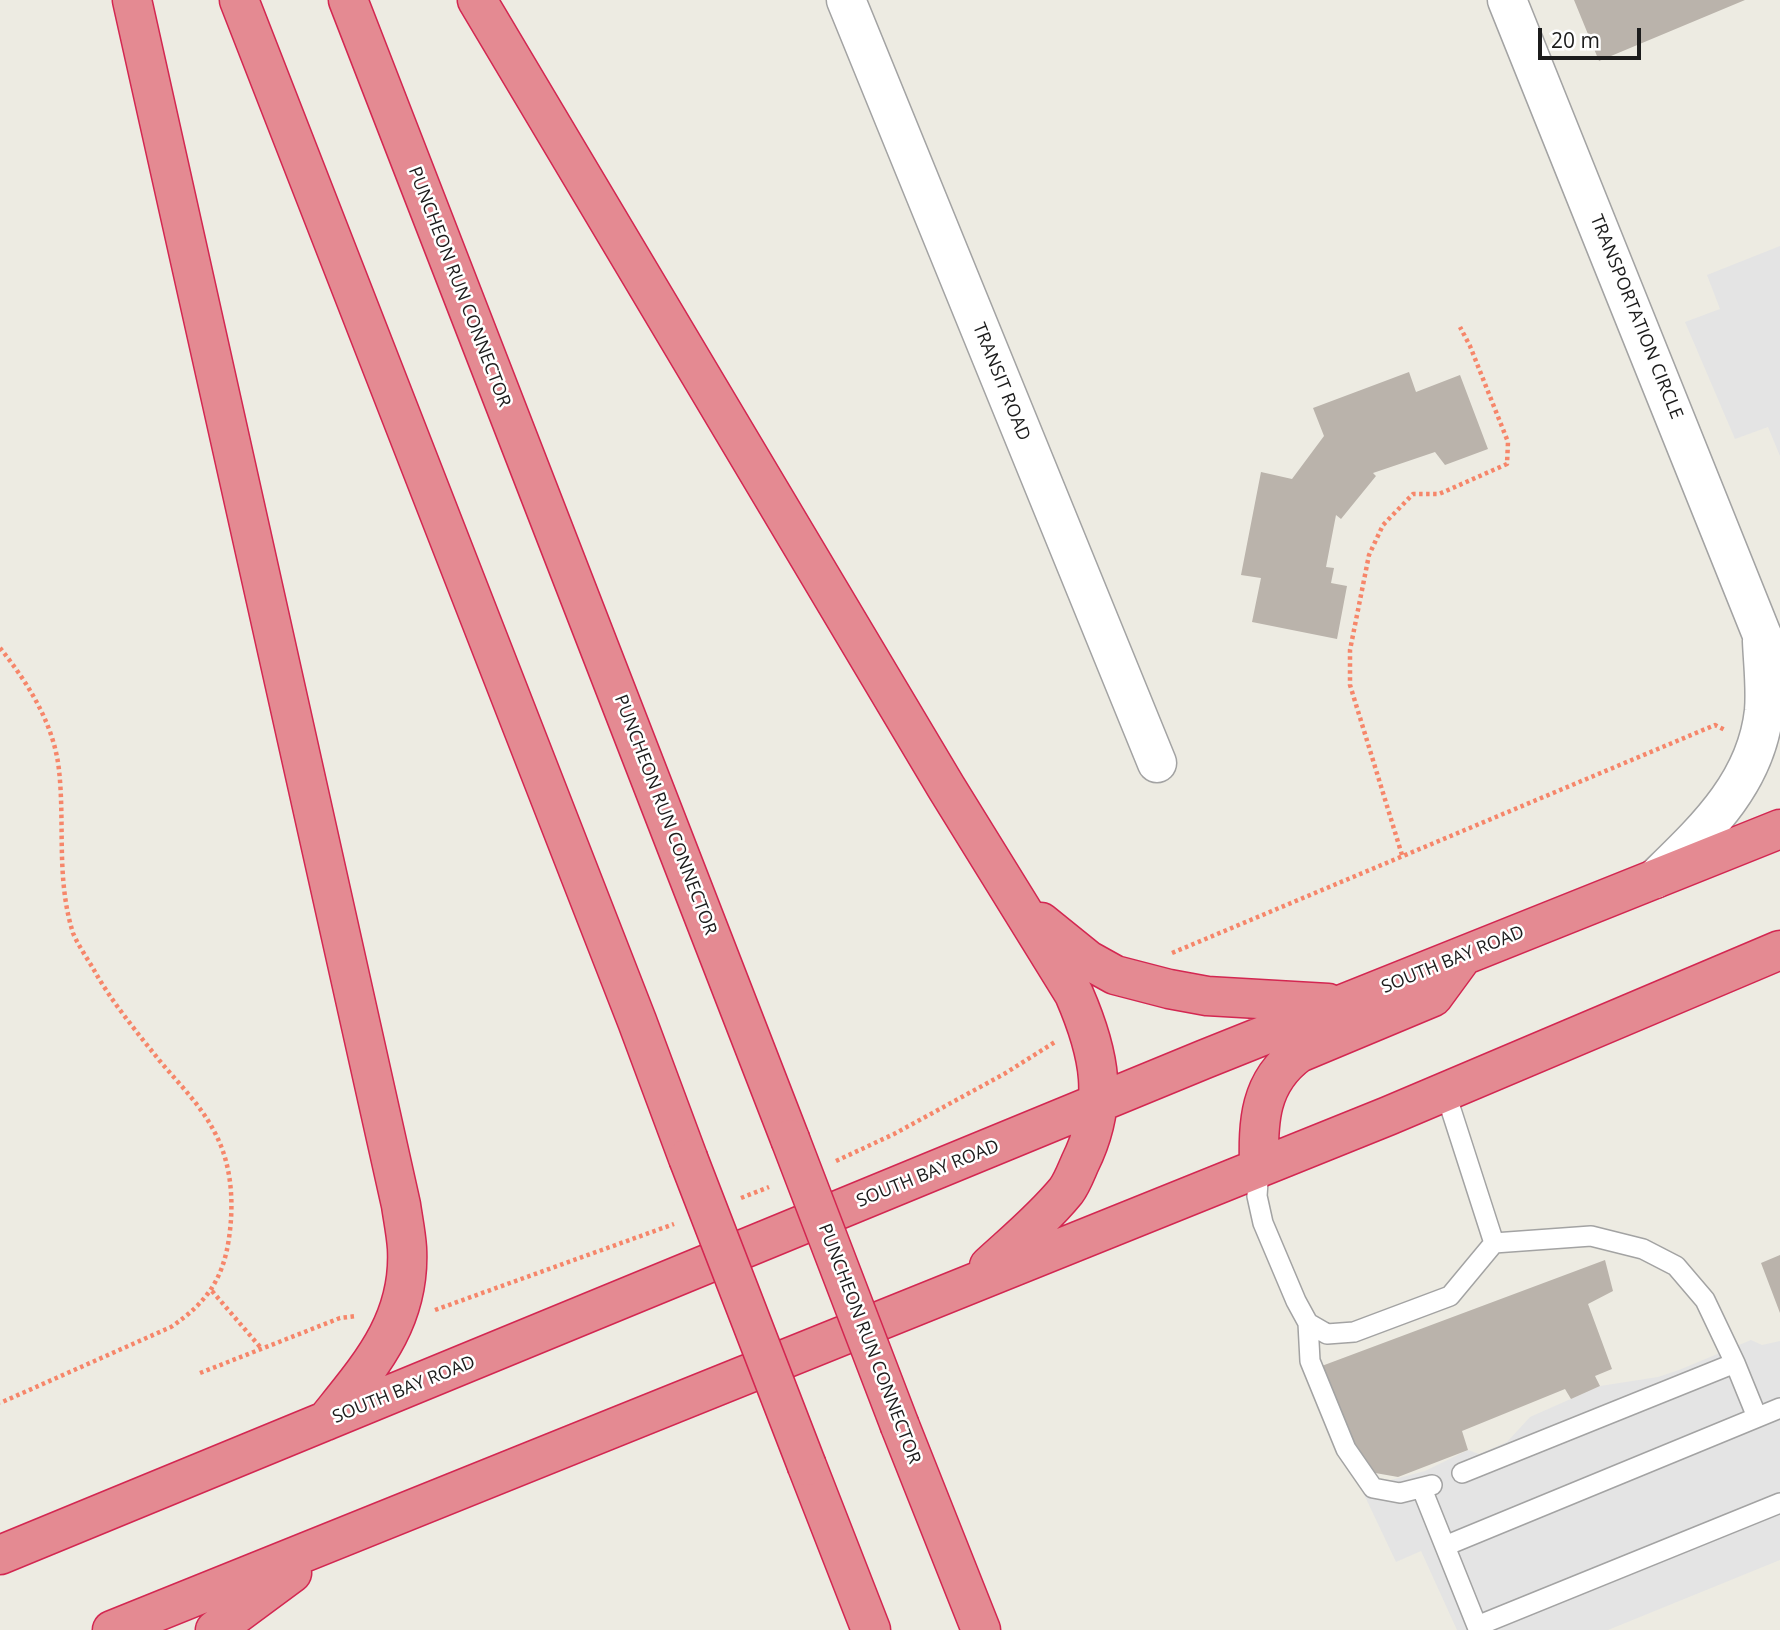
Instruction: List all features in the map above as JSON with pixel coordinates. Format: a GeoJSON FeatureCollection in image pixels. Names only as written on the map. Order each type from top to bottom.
{"type":"FeatureCollection","features":[{"type":"Feature","properties":{"kind":"highway"},"geometry":{"type":"LineString","coordinates":[[132,0],[401,1205],[407,1249],[400,1312],[387,1341],[370,1367],[323,1424]]}},
{"type":"Feature","properties":{"kind":"highway"},"geometry":{"type":"LineString","coordinates":[[239,0],[637,1021],[870,1629]]}},
{"type":"Feature","properties":{"kind":"highway","name":"PUNCHEON RUN CONNECTOR"},"geometry":{"type":"LineString","coordinates":[[348,0],[981,1630]]}},
{"type":"Feature","properties":{"kind":"highway"},"geometry":{"type":"LineString","coordinates":[[477,0],[946,787],[1074,994],[1087,1022],[1098,1076],[1100,1104],[1089,1146],[1068,1189],[1031,1228],[972,1282]]}},
{"type":"Feature","properties":{"kind":"highway","name":"SOUTH BAY ROAD"},"geometry":{"type":"LineString","coordinates":[[0,1555],[1345,1003],[1780,829]]}},
{"type":"Feature","properties":{"kind":"highway"},"geometry":{"type":"LineString","coordinates":[[1015,899],[1061,940],[1115,975],[1207,996],[1345,1003]]}},
{"type":"Feature","properties":{"kind":"highway"},"geometry":{"type":"LineString","coordinates":[[1735,968],[1780,928]]}},
{"type":"Feature","properties":{"kind":"highway"},"geometry":{"type":"LineString","coordinates":[[111,1630],[1446,1091],[1780,950]]}},
{"type":"Feature","properties":{"kind":"highway"},"geometry":{"type":"LineString","coordinates":[[1259,1167],[1258,1135],[1262,1107],[1269,1086],[1282,1065],[1299,1053],[1433,998],[1463,956]]}},
{"type":"Feature","properties":{"kind":"highway"},"geometry":{"type":"LineString","coordinates":[[215,1630],[337,1540]]}},
{"type":"Feature","properties":{"kind":"street","name":"TRANSIT ROAD"},"geometry":{"type":"LineString","coordinates":[[846,0],[1157,763]]}},
{"type":"Feature","properties":{"kind":"street","name":"TRANSPORTATION CIRCLE"},"geometry":{"type":"LineString","coordinates":[[1507,0],[1780,671]]}},
{"type":"Feature","properties":{"kind":"street","name":"TRANSPORTATION CIRCLE"},"geometry":{"type":"LineString","coordinates":[[1654,880],[1718,816],[1748,769],[1757,744],[1764,710],[1771,645]]}},
{"type":"Feature","properties":{"kind":"lane"},"geometry":{"type":"LineString","coordinates":[[1735,968],[1780,971]]}},
{"type":"Feature","properties":{"kind":"lane"},"geometry":{"type":"LineString","coordinates":[[1446,1091],[1494,1243]]}},
{"type":"Feature","properties":{"kind":"lane"},"geometry":{"type":"LineString","coordinates":[[1259,1167],[1257,1196],[1263,1223],[1308,1323],[1310,1361],[1346,1449],[1373,1488],[1401,1493],[1427,1487],[1445,1546],[1476,1626],[1780,1503]]}},
{"type":"Feature","properties":{"kind":"lane"},"geometry":{"type":"LineString","coordinates":[[1308,1323],[1327,1334],[1354,1332],[1450,1296],[1494,1243],[1591,1237],[1643,1249],[1675,1266],[1705,1300],[1757,1417]]}},
{"type":"Feature","properties":{"kind":"lane"},"geometry":{"type":"LineString","coordinates":[[1462,1473],[1735,1363]]}},
{"type":"Feature","properties":{"kind":"lane"},"geometry":{"type":"LineString","coordinates":[[1445,1546],[1780,1408]]}},
{"type":"Feature","properties":{"kind":"path"},"geometry":{"type":"LineString","coordinates":[[1402,855],[1350,685],[1350,650],[1369,555],[1383,525],[1413,494],[1439,494],[1507,464],[1508,442],[1460,327]]}},
{"type":"Feature","properties":{"kind":"path"},"geometry":{"type":"LineString","coordinates":[[0,648],[28,686],[49,728],[59,768],[62,889],[74,935],[102,986],[158,1059],[203,1111],[218,1137],[229,1172],[233,1213],[226,1258],[212,1291],[191,1314],[171,1327],[0,1403]]}},
{"type":"Feature","properties":{"kind":"path"},"geometry":{"type":"LineString","coordinates":[[1137,980],[1154,964],[1179,948],[1714,724],[1732,734]]}},
{"type":"Feature","properties":{"kind":"path"},"geometry":{"type":"LineString","coordinates":[[831,1163],[894,1134],[1004,1074],[1087,1022]]}},
{"type":"Feature","properties":{"kind":"path"},"geometry":{"type":"LineString","coordinates":[[730,1202],[780,1182]]}},
{"type":"Feature","properties":{"kind":"path"},"geometry":{"type":"LineString","coordinates":[[200,1373],[340,1318],[432,1311],[680,1222]]}},
{"type":"Feature","properties":{"kind":"path"},"geometry":{"type":"LineString","coordinates":[[212,1291],[261,1349]]}},
{"type":"Feature","properties":{"kind":"shaded area"},"geometry":{"type":"Polygon","coordinates":[[[1780,246],[1780,456],[1768,427],[1735,439],[1685,322],[1720,309],[1707,275],[1780,246]]]}},
{"type":"Feature","properties":{"kind":"shaded area"},"geometry":{"type":"Polygon","coordinates":[[[1751,1340],[1762,1345],[1780,1341],[1780,1560],[1608,1630],[1457,1630],[1421,1551],[1396,1562],[1361,1488],[1425,1471],[1468,1450],[1479,1454],[1507,1442],[1530,1417],[1600,1386],[1658,1377],[1751,1340]]]}},
{"type":"Feature","properties":{"kind":"building"},"geometry":{"type":"Polygon","coordinates":[[[1574,0],[1745,0],[1599,61],[1574,0]]]}},
{"type":"Feature","properties":{"kind":"building"},"geometry":{"type":"Polygon","coordinates":[[[1409,372],[1416,392],[1460,375],[1488,449],[1445,465],[1435,452],[1373,473],[1376,476],[1341,519],[1336,515],[1326,567],[1334,568],[1331,583],[1347,586],[1337,639],[1252,622],[1261,578],[1241,575],[1261,472],[1292,479],[1324,436],[1313,408],[1409,372]]]}},
{"type":"Feature","properties":{"kind":"building"},"geometry":{"type":"Polygon","coordinates":[[[1780,1255],[1780,1313],[1761,1263],[1780,1255]]]}},
{"type":"Feature","properties":{"kind":"building"},"geometry":{"type":"Polygon","coordinates":[[[1605,1260],[1613,1291],[1588,1304],[1612,1369],[1595,1376],[1600,1386],[1571,1399],[1565,1389],[1462,1431],[1468,1450],[1398,1477],[1364,1471],[1319,1367],[1605,1260]]]}}]}
